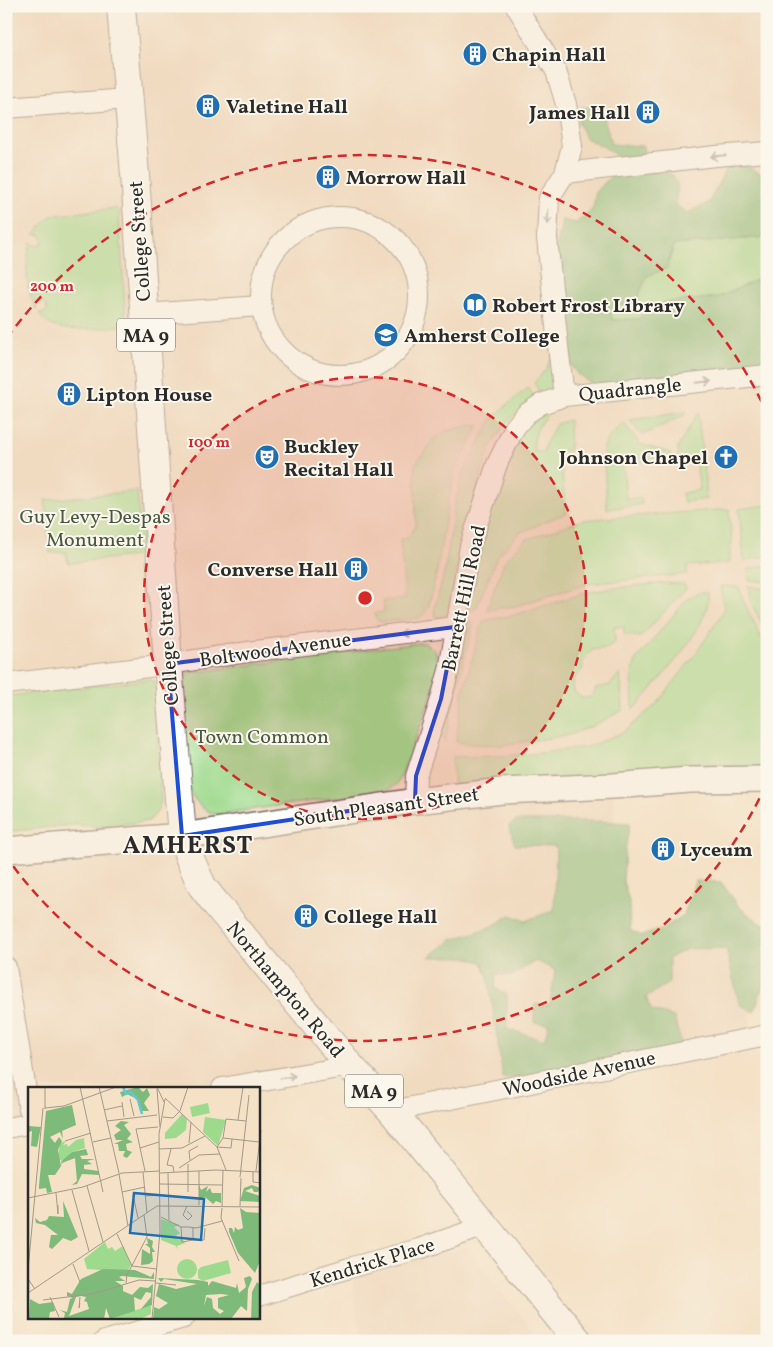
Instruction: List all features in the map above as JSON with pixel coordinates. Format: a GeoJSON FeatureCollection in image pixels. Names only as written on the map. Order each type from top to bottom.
{"type":"FeatureCollection","features":[{"type":"Feature","properties":{"kind":"highway","name":"College Street"},"geometry":{"type":"LineString","coordinates":[[121,6],[182,836]]}},
{"type":"Feature","properties":{"kind":"highway","name":"Northampton Road"},"geometry":{"type":"LineString","coordinates":[[182,836],[202,886],[350,1066],[392,1112],[578,1341]]}},
{"type":"Feature","properties":{"kind":"main road","name":"South Pleasant Street"},"geometry":{"type":"LineString","coordinates":[[6,850],[182,836],[414,801],[502,791],[690,780],[767,779]]}},
{"type":"Feature","properties":{"kind":"street"},"geometry":{"type":"LineString","coordinates":[[516,6],[556,71],[566,104],[572,146],[565,173],[767,152]]}},
{"type":"Feature","properties":{"kind":"street"},"geometry":{"type":"LineString","coordinates":[[6,108],[128,99]]}},
{"type":"Feature","properties":{"kind":"street","name":"Quadrangle"},"geometry":{"type":"LineString","coordinates":[[565,173],[549,198],[547,238],[564,396],[767,375]]}},
{"type":"Feature","properties":{"kind":"street"},"geometry":{"type":"LineString","coordinates":[[340,216],[363,219],[383,229],[400,244],[412,263],[418,285],[418,308],[412,329],[399,348],[382,363],[354,373],[339,375],[317,372],[296,362],[279,347],[267,328],[261,306],[262,284],[268,262],[280,243],[298,228],[318,219],[340,216]]}},
{"type":"Feature","properties":{"kind":"street"},"geometry":{"type":"LineString","coordinates":[[144,314],[261,306]]}},
{"type":"Feature","properties":{"kind":"street","name":"Barrett Hill Road"},"geometry":{"type":"LineString","coordinates":[[414,801],[416,776],[449,670],[470,546],[496,464],[515,427],[526,414],[541,404],[564,396]]}},
{"type":"Feature","properties":{"kind":"street","name":"Boltwood Avenue"},"geometry":{"type":"LineString","coordinates":[[6,684],[455,627]]}},
{"type":"Feature","properties":{"kind":"street"},"geometry":{"type":"LineString","coordinates":[[6,967],[28,1104]]}},
{"type":"Feature","properties":{"kind":"street","name":"Woodside Avenue"},"geometry":{"type":"LineString","coordinates":[[392,1112],[767,1035]]}},
{"type":"Feature","properties":{"kind":"street"},"geometry":{"type":"LineString","coordinates":[[228,1087],[350,1066]]}},
{"type":"Feature","properties":{"kind":"street"},"geometry":{"type":"LineString","coordinates":[[6,1128],[28,1124]]}},
{"type":"Feature","properties":{"kind":"street","name":"Kendrick Place"},"geometry":{"type":"LineString","coordinates":[[260,1296],[419,1249],[486,1226]]}},
{"type":"Feature","properties":{"kind":"street"},"geometry":{"type":"LineString","coordinates":[[104,1341],[177,1320]]}},
{"type":"Feature","properties":{"kind":"highlighted area"},"geometry":{"type":"Polygon","coordinates":[[[455,627],[441,699],[416,776],[415,801],[182,836],[168,664],[455,627]]]}},
{"type":"Feature","properties":{"kind":"shaded area","name":"Amherst College"},"geometry":{"type":"Polygon","coordinates":[[[6,6],[767,6],[767,779],[613,786],[617,946],[747,936],[751,1038],[392,1111],[350,1066],[228,1087],[28,1087],[28,1124],[6,1128],[6,850],[181,836],[168,664],[6,684],[6,6]]]}},
{"type":"Feature","properties":{"kind":"shaded area"},"geometry":{"type":"Polygon","coordinates":[[[467,1248],[541,1341],[362,1341],[351,1275],[467,1248]]]}},
{"type":"Feature","properties":{"kind":"green space"},"geometry":{"type":"Polygon","coordinates":[[[581,107],[602,108],[611,144],[643,146],[647,170],[673,175],[678,187],[675,205],[688,213],[709,202],[727,167],[743,165],[767,177],[767,237],[674,245],[667,268],[647,276],[636,302],[610,307],[612,320],[638,319],[662,303],[719,297],[756,280],[767,280],[767,369],[593,385],[577,374],[567,360],[562,262],[556,252],[562,220],[576,223],[593,208],[596,191],[612,175],[618,157],[604,147],[585,138],[578,122],[581,107]]]}},
{"type":"Feature","properties":{"kind":"green space"},"geometry":{"type":"Polygon","coordinates":[[[116,208],[119,211],[126,323],[120,326],[75,330],[53,326],[45,321],[39,313],[47,311],[44,303],[38,304],[36,309],[28,284],[27,260],[31,242],[39,246],[43,242],[41,235],[34,235],[50,216],[116,208]]]}},
{"type":"Feature","properties":{"kind":"green space"},"geometry":{"type":"Polygon","coordinates":[[[767,237],[767,280],[756,280],[719,297],[662,303],[638,319],[612,320],[610,307],[636,302],[647,276],[667,268],[674,245],[767,237]]]}},
{"type":"Feature","properties":{"kind":"green space"},"geometry":{"type":"Polygon","coordinates":[[[553,354],[555,384],[541,394],[534,383],[546,369],[553,354]]]}},
{"type":"Feature","properties":{"kind":"green space"},"geometry":{"type":"Polygon","coordinates":[[[528,388],[535,397],[507,422],[491,446],[466,526],[447,615],[436,617],[434,611],[445,570],[455,502],[464,471],[492,419],[528,388]]]}},
{"type":"Feature","properties":{"kind":"green space"},"geometry":{"type":"Polygon","coordinates":[[[546,411],[547,415],[536,432],[534,452],[544,452],[545,445],[556,424],[569,420],[570,450],[560,452],[566,513],[519,533],[497,557],[476,609],[467,611],[477,550],[494,484],[520,434],[536,417],[546,411]]]}},
{"type":"Feature","properties":{"kind":"green space"},"geometry":{"type":"Polygon","coordinates":[[[686,412],[684,415],[643,435],[630,420],[686,412]]]}},
{"type":"Feature","properties":{"kind":"green space"},"geometry":{"type":"Polygon","coordinates":[[[698,413],[707,499],[684,502],[682,493],[700,490],[695,457],[678,458],[678,447],[698,413]]]}},
{"type":"Feature","properties":{"kind":"green space"},"geometry":{"type":"Polygon","coordinates":[[[624,423],[640,444],[670,453],[671,459],[623,464],[626,499],[641,498],[642,504],[607,509],[603,448],[611,434],[624,423]]]}},
{"type":"Feature","properties":{"kind":"green space"},"geometry":{"type":"Polygon","coordinates":[[[479,425],[455,471],[429,606],[420,618],[381,622],[377,620],[374,613],[384,612],[383,601],[405,599],[400,539],[408,538],[416,526],[415,465],[433,440],[446,431],[479,425]]]}},
{"type":"Feature","properties":{"kind":"green space","name":"Guy Levy-Despas Monument"},"geometry":{"type":"Polygon","coordinates":[[[137,491],[143,555],[68,563],[66,552],[50,553],[45,500],[137,491]]]}},
{"type":"Feature","properties":{"kind":"green space"},"geometry":{"type":"Polygon","coordinates":[[[767,505],[767,556],[744,561],[739,509],[767,505]]]}},
{"type":"Feature","properties":{"kind":"green space"},"geometry":{"type":"Polygon","coordinates":[[[729,509],[732,543],[730,546],[730,563],[687,566],[687,574],[587,584],[515,606],[487,610],[504,562],[525,540],[582,520],[729,509]]]}},
{"type":"Feature","properties":{"kind":"green space"},"geometry":{"type":"Polygon","coordinates":[[[767,565],[767,582],[749,580],[748,569],[767,565]]]}},
{"type":"Feature","properties":{"kind":"green space"},"geometry":{"type":"Polygon","coordinates":[[[665,583],[684,584],[686,588],[641,637],[624,634],[624,627],[614,627],[615,642],[606,648],[592,650],[582,662],[583,669],[573,680],[574,692],[582,698],[592,697],[596,688],[610,685],[620,673],[623,710],[590,727],[569,735],[502,745],[456,742],[464,688],[483,621],[515,615],[588,592],[665,583]]]}},
{"type":"Feature","properties":{"kind":"green space"},"geometry":{"type":"Polygon","coordinates":[[[720,586],[739,587],[743,600],[767,649],[767,767],[454,785],[453,757],[533,754],[587,747],[624,732],[657,704],[695,655],[722,614],[724,607],[720,586]]]}},
{"type":"Feature","properties":{"kind":"green space"},"geometry":{"type":"Polygon","coordinates":[[[748,586],[767,589],[767,632],[751,603],[748,586]]]}},
{"type":"Feature","properties":{"kind":"green space"},"geometry":{"type":"Polygon","coordinates":[[[704,592],[708,593],[707,606],[702,620],[693,635],[670,667],[633,709],[632,675],[636,660],[688,598],[704,592]]]}},
{"type":"Feature","properties":{"kind":"green space"},"geometry":{"type":"Polygon","coordinates":[[[474,621],[445,742],[441,731],[465,622],[474,621]]]}},
{"type":"Feature","properties":{"kind":"green space","name":"Town Common"},"geometry":{"type":"Polygon","coordinates":[[[425,643],[436,652],[439,666],[430,700],[401,777],[397,784],[387,791],[217,814],[201,806],[190,792],[180,681],[183,674],[425,643]]]}},
{"type":"Feature","properties":{"kind":"green space","name":"Town Common"},"geometry":{"type":"Polygon","coordinates":[[[150,679],[155,684],[161,802],[158,811],[149,821],[102,827],[73,825],[6,832],[6,696],[150,679]]]}},
{"type":"Feature","properties":{"kind":"green space"},"geometry":{"type":"Polygon","coordinates":[[[516,821],[630,823],[625,851],[623,881],[629,901],[630,930],[642,936],[665,927],[684,915],[695,881],[721,882],[740,908],[762,924],[767,924],[767,944],[764,945],[766,977],[754,1012],[739,1004],[726,948],[687,949],[669,958],[669,983],[646,997],[651,1010],[674,1017],[682,1047],[585,1068],[503,1078],[488,976],[482,962],[465,957],[429,957],[451,940],[491,927],[510,915],[525,921],[554,910],[556,846],[515,845],[509,826],[516,821]],[[536,961],[512,976],[496,974],[495,988],[507,995],[507,1029],[544,1040],[549,1024],[534,1022],[535,1004],[550,1005],[555,970],[536,961]]]}},
{"type":"Feature","properties":{"kind":"place","name":"Chapin Hall"},"geometry":{"type":"Point","coordinates":[475,54]}},
{"type":"Feature","properties":{"kind":"place","name":"Valetine Hall"},"geometry":{"type":"Point","coordinates":[208,106]}},
{"type":"Feature","properties":{"kind":"place","name":"James Hall"},"geometry":{"type":"Point","coordinates":[648,112]}},
{"type":"Feature","properties":{"kind":"place","name":"Morrow Hall"},"geometry":{"type":"Point","coordinates":[328,177]}},
{"type":"Feature","properties":{"kind":"place","name":"Robert Frost Library"},"geometry":{"type":"Point","coordinates":[475,305]}},
{"type":"Feature","properties":{"kind":"place","name":"Amherst College"},"geometry":{"type":"Point","coordinates":[386,335]}},
{"type":"Feature","properties":{"kind":"place","name":"Lipton House"},"geometry":{"type":"Point","coordinates":[69,394]}},
{"type":"Feature","properties":{"kind":"place","name":"Buckley Recital Hall"},"geometry":{"type":"Point","coordinates":[267,457]}},
{"type":"Feature","properties":{"kind":"place","name":"Johnson Chapel"},"geometry":{"type":"Point","coordinates":[726,457]}},
{"type":"Feature","properties":{"kind":"place","name":"Converse Hall"},"geometry":{"type":"Point","coordinates":[356,569]}},
{"type":"Feature","properties":{"kind":"place","name":"Lyceum"},"geometry":{"type":"Point","coordinates":[663,849]}},
{"type":"Feature","properties":{"kind":"place","name":"College Hall"},"geometry":{"type":"Point","coordinates":[306,916]}},
{"type":"Feature","properties":{"kind":"district","name":"AMHERST"},"geometry":{"type":"Point","coordinates":[188,844]}}]}
